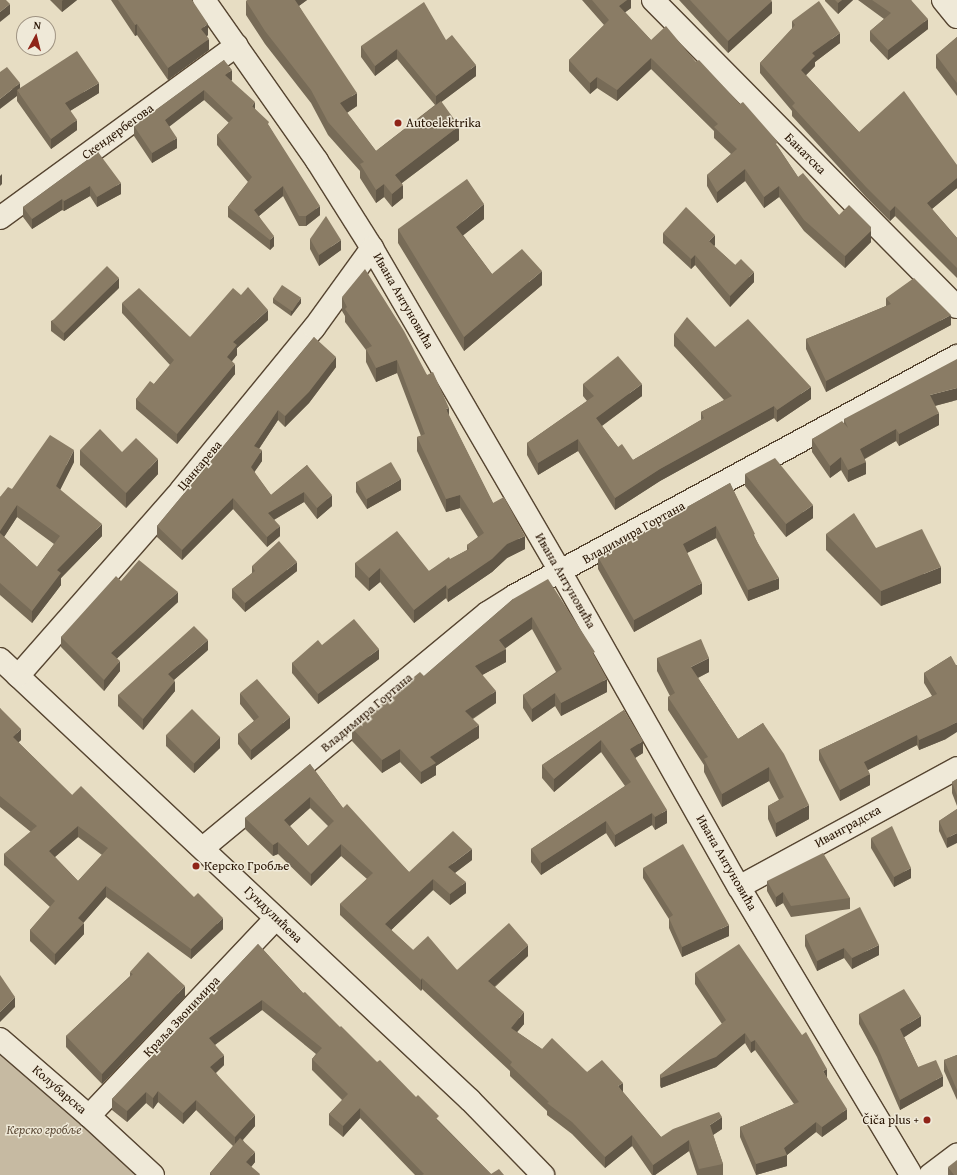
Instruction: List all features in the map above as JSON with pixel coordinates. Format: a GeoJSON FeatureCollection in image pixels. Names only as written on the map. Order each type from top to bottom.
{"type":"FeatureCollection","features":[{"type":"Feature","properties":{"kind":"street","name":"Ивана Антуновића"},"geometry":{"type":"LineString","coordinates":[[204,0],[317,161],[372,248],[561,573],[739,887],[916,1175]]}},
{"type":"Feature","properties":{"kind":"street","name":"Банатска"},"geometry":{"type":"LineString","coordinates":[[653,0],[957,307]]}},
{"type":"Feature","properties":{"kind":"street"},"geometry":{"type":"LineString","coordinates":[[943,0],[957,17]]}},
{"type":"Feature","properties":{"kind":"street","name":"Скендербегова"},"geometry":{"type":"LineString","coordinates":[[0,218],[237,45]]}},
{"type":"Feature","properties":{"kind":"street","name":"Цанкарева"},"geometry":{"type":"LineString","coordinates":[[18,676],[182,489],[314,328],[372,248]]}},
{"type":"Feature","properties":{"kind":"street","name":"Владимира Гортана"},"geometry":{"type":"LineString","coordinates":[[203,848],[487,613],[514,596],[561,573],[957,356]]}},
{"type":"Feature","properties":{"kind":"street","name":"Гундулићева"},"geometry":{"type":"LineString","coordinates":[[0,659],[470,1100],[543,1175]]}},
{"type":"Feature","properties":{"kind":"street","name":"Иванградска"},"geometry":{"type":"LineString","coordinates":[[739,887],[957,768]]}},
{"type":"Feature","properties":{"kind":"street","name":"Краља Звонимира"},"geometry":{"type":"LineString","coordinates":[[89,1116],[276,918]]}},
{"type":"Feature","properties":{"kind":"street","name":"Колубарска"},"geometry":{"type":"LineString","coordinates":[[0,1039],[89,1116],[153,1175]]}},
{"type":"Feature","properties":{"kind":"street"},"geometry":{"type":"LineString","coordinates":[[916,1175],[957,1155]]}},
{"type":"Feature","properties":{"kind":"green space","name":"Керско гробље"},"geometry":{"type":"Polygon","coordinates":[[[0,1037],[160,1175],[0,1175],[0,1037]]]}},
{"type":"Feature","properties":{"kind":"building"},"geometry":{"type":"Polygon","coordinates":[[[0,0],[6,0],[10,4],[0,12],[0,0]]]}},
{"type":"Feature","properties":{"kind":"building"},"geometry":{"type":"Polygon","coordinates":[[[118,0],[192,0],[208,24],[201,29],[209,39],[168,68],[118,0]]]}},
{"type":"Feature","properties":{"kind":"building"},"geometry":{"type":"Polygon","coordinates":[[[295,0],[357,93],[340,103],[376,151],[441,101],[459,126],[395,175],[403,185],[392,194],[384,184],[376,190],[360,164],[364,162],[328,122],[311,90],[265,31],[246,1],[295,0]]]}},
{"type":"Feature","properties":{"kind":"building"},"geometry":{"type":"Polygon","coordinates":[[[592,0],[627,0],[619,6],[651,40],[666,26],[696,62],[699,60],[740,104],[743,102],[778,142],[776,144],[798,177],[803,173],[839,215],[849,205],[871,227],[871,231],[845,256],[804,220],[779,186],[764,197],[745,169],[717,192],[707,175],[737,149],[714,127],[718,124],[651,58],[617,90],[597,77],[590,83],[569,60],[609,20],[592,0]]]}},
{"type":"Feature","properties":{"kind":"building"},"geometry":{"type":"Polygon","coordinates":[[[690,0],[771,0],[772,1],[728,41],[690,0]]]}},
{"type":"Feature","properties":{"kind":"building"},"geometry":{"type":"Polygon","coordinates":[[[835,0],[842,0],[838,3],[835,0]]]}},
{"type":"Feature","properties":{"kind":"building"},"geometry":{"type":"Polygon","coordinates":[[[872,0],[911,0],[928,19],[888,50],[870,31],[891,13],[872,0]]]}},
{"type":"Feature","properties":{"kind":"building"},"geometry":{"type":"Polygon","coordinates":[[[819,1],[840,33],[812,53],[815,56],[801,70],[859,132],[904,91],[957,165],[957,178],[927,203],[957,238],[957,268],[895,206],[890,211],[866,187],[792,106],[795,103],[760,63],[795,25],[792,21],[819,1]]]}},
{"type":"Feature","properties":{"kind":"building"},"geometry":{"type":"Polygon","coordinates":[[[424,2],[446,40],[452,35],[476,65],[436,96],[397,49],[375,66],[361,46],[424,2]]]}},
{"type":"Feature","properties":{"kind":"building"},"geometry":{"type":"Polygon","coordinates":[[[957,37],[957,83],[936,55],[957,37]]]}},
{"type":"Feature","properties":{"kind":"building"},"geometry":{"type":"Polygon","coordinates":[[[77,51],[99,83],[65,103],[77,120],[51,139],[17,90],[77,51]]]}},
{"type":"Feature","properties":{"kind":"building"},"geometry":{"type":"Polygon","coordinates":[[[224,60],[232,70],[225,75],[255,102],[252,106],[269,122],[268,124],[320,206],[306,216],[299,216],[283,186],[254,210],[274,236],[270,240],[228,207],[252,177],[217,135],[233,118],[204,90],[165,120],[177,138],[152,153],[134,126],[224,60]]]}},
{"type":"Feature","properties":{"kind":"building"},"geometry":{"type":"Polygon","coordinates":[[[7,67],[20,83],[0,99],[0,72],[7,67]]]}},
{"type":"Feature","properties":{"kind":"building"},"geometry":{"type":"Polygon","coordinates":[[[98,152],[121,183],[97,197],[90,186],[64,201],[62,199],[32,219],[23,207],[98,152]]]}},
{"type":"Feature","properties":{"kind":"building"},"geometry":{"type":"Polygon","coordinates":[[[467,179],[484,204],[456,227],[492,274],[522,249],[542,271],[464,337],[398,229],[467,179]]]}},
{"type":"Feature","properties":{"kind":"building"},"geometry":{"type":"Polygon","coordinates":[[[686,207],[715,235],[709,241],[735,265],[741,259],[754,272],[730,296],[695,255],[691,259],[663,233],[686,207]]]}},
{"type":"Feature","properties":{"kind":"building"},"geometry":{"type":"Polygon","coordinates":[[[326,216],[341,240],[319,255],[310,239],[326,216]]]}},
{"type":"Feature","properties":{"kind":"building"},"geometry":{"type":"Polygon","coordinates":[[[107,266],[119,278],[64,333],[52,321],[107,266]]]}},
{"type":"Feature","properties":{"kind":"building"},"geometry":{"type":"Polygon","coordinates":[[[365,269],[404,331],[427,375],[433,372],[449,408],[446,409],[493,503],[504,497],[525,536],[507,544],[492,559],[448,589],[446,585],[414,610],[380,568],[369,578],[355,563],[397,531],[429,571],[449,557],[450,559],[469,549],[467,545],[484,533],[460,495],[446,499],[417,437],[425,434],[397,360],[376,368],[366,349],[372,346],[345,309],[347,307],[342,297],[365,269]]]}},
{"type":"Feature","properties":{"kind":"building"},"geometry":{"type":"Polygon","coordinates":[[[914,278],[951,315],[826,381],[806,339],[891,304],[886,298],[914,278]]]}},
{"type":"Feature","properties":{"kind":"building"},"geometry":{"type":"Polygon","coordinates":[[[282,285],[301,298],[292,311],[273,298],[282,285]]]}},
{"type":"Feature","properties":{"kind":"building"},"geometry":{"type":"Polygon","coordinates":[[[248,287],[268,310],[233,342],[237,345],[227,357],[235,364],[177,434],[136,399],[150,381],[154,384],[174,360],[122,303],[139,288],[190,337],[233,288],[241,295],[248,287]]]}},
{"type":"Feature","properties":{"kind":"building"},"geometry":{"type":"Polygon","coordinates":[[[687,317],[715,347],[748,319],[811,387],[777,410],[774,406],[660,469],[615,498],[578,439],[538,463],[527,443],[594,396],[583,384],[618,356],[642,384],[596,418],[618,447],[622,444],[633,460],[704,418],[701,412],[732,396],[674,334],[687,317]]]}},
{"type":"Feature","properties":{"kind":"building"},"geometry":{"type":"Polygon","coordinates":[[[314,337],[336,357],[309,392],[285,416],[278,410],[254,446],[262,450],[251,467],[271,495],[307,465],[332,495],[317,508],[304,492],[268,513],[280,526],[267,537],[233,498],[182,550],[157,526],[314,337]]]}},
{"type":"Feature","properties":{"kind":"building"},"geometry":{"type":"Polygon","coordinates":[[[957,359],[957,388],[930,395],[939,413],[899,434],[896,429],[860,449],[866,462],[848,470],[841,457],[830,466],[812,439],[842,421],[848,428],[844,419],[957,359]]]}},
{"type":"Feature","properties":{"kind":"building"},"geometry":{"type":"Polygon","coordinates":[[[100,429],[122,452],[136,438],[158,459],[126,493],[80,450],[100,429]]]}},
{"type":"Feature","properties":{"kind":"building"},"geometry":{"type":"Polygon","coordinates":[[[50,435],[74,450],[56,486],[102,524],[57,570],[61,573],[32,611],[0,583],[0,533],[37,567],[60,536],[17,505],[0,531],[0,497],[8,487],[12,489],[50,435]]]}},
{"type":"Feature","properties":{"kind":"building"},"geometry":{"type":"Polygon","coordinates":[[[775,458],[813,505],[786,524],[745,474],[775,458]]]}},
{"type":"Feature","properties":{"kind":"building"},"geometry":{"type":"Polygon","coordinates":[[[391,462],[401,479],[366,499],[356,482],[391,462]]]}},
{"type":"Feature","properties":{"kind":"building"},"geometry":{"type":"Polygon","coordinates":[[[730,483],[755,534],[753,535],[779,578],[748,590],[716,526],[683,544],[702,583],[634,620],[598,557],[730,483]]]}},
{"type":"Feature","properties":{"kind":"building"},"geometry":{"type":"Polygon","coordinates":[[[854,513],[876,548],[922,529],[941,567],[881,591],[826,534],[854,513]]]}},
{"type":"Feature","properties":{"kind":"building"},"geometry":{"type":"Polygon","coordinates":[[[279,541],[297,562],[245,603],[232,589],[255,571],[252,566],[279,541]]]}},
{"type":"Feature","properties":{"kind":"building"},"geometry":{"type":"Polygon","coordinates":[[[139,560],[178,592],[111,653],[120,661],[104,680],[61,637],[116,576],[121,581],[139,560]]]}},
{"type":"Feature","properties":{"kind":"building"},"geometry":{"type":"Polygon","coordinates":[[[548,579],[595,652],[593,653],[607,679],[561,703],[555,693],[532,709],[523,695],[562,669],[532,617],[499,640],[506,649],[475,666],[496,691],[465,711],[479,725],[430,757],[436,763],[421,772],[400,749],[382,760],[352,728],[420,672],[424,676],[513,599],[548,579]]]}},
{"type":"Feature","properties":{"kind":"building"},"geometry":{"type":"Polygon","coordinates":[[[354,619],[379,649],[318,694],[292,663],[318,640],[322,645],[354,619]]]}},
{"type":"Feature","properties":{"kind":"building"},"geometry":{"type":"Polygon","coordinates":[[[194,626],[208,640],[168,674],[175,681],[143,719],[118,695],[194,626]]]}},
{"type":"Feature","properties":{"kind":"building"},"geometry":{"type":"Polygon","coordinates":[[[701,639],[709,658],[691,667],[738,739],[763,723],[784,754],[809,805],[776,823],[768,806],[784,797],[769,767],[722,794],[704,759],[708,757],[668,697],[675,693],[657,658],[701,639]]]}},
{"type":"Feature","properties":{"kind":"building"},"geometry":{"type":"Polygon","coordinates":[[[951,656],[957,665],[957,722],[919,740],[917,735],[864,762],[870,774],[840,790],[819,750],[937,694],[924,673],[951,656]]]}},
{"type":"Feature","properties":{"kind":"building"},"geometry":{"type":"Polygon","coordinates":[[[257,679],[290,717],[251,750],[238,734],[259,717],[240,693],[257,679]]]}},
{"type":"Feature","properties":{"kind":"building"},"geometry":{"type":"Polygon","coordinates":[[[0,708],[21,729],[13,737],[72,795],[81,786],[194,897],[198,893],[223,918],[191,949],[106,886],[78,918],[84,923],[55,954],[30,930],[55,901],[4,854],[37,826],[0,796],[0,708]],[[78,826],[49,851],[78,881],[108,848],[78,826]]]}},
{"type":"Feature","properties":{"kind":"building"},"geometry":{"type":"Polygon","coordinates":[[[192,709],[220,737],[194,763],[166,735],[192,709]]]}},
{"type":"Feature","properties":{"kind":"building"},"geometry":{"type":"Polygon","coordinates":[[[624,710],[643,741],[630,749],[667,810],[655,817],[652,813],[615,835],[606,821],[541,863],[531,849],[631,782],[601,740],[554,779],[542,765],[624,710]]]}},
{"type":"Feature","properties":{"kind":"building"},"geometry":{"type":"Polygon","coordinates":[[[310,764],[343,808],[347,804],[409,872],[453,831],[472,849],[448,867],[466,882],[450,894],[433,879],[385,924],[413,950],[428,936],[457,970],[509,923],[528,945],[488,981],[524,1012],[511,1028],[542,1049],[552,1038],[587,1072],[602,1060],[623,1083],[618,1086],[661,1137],[673,1129],[719,1112],[722,1117],[710,1125],[723,1164],[699,1169],[689,1140],[653,1165],[632,1135],[605,1157],[572,1122],[547,1103],[549,1102],[510,1065],[512,1062],[340,904],[373,873],[341,844],[311,874],[278,842],[273,845],[245,818],[310,764]],[[310,797],[284,820],[308,846],[334,821],[310,797]]]}},
{"type":"Feature","properties":{"kind":"building"},"geometry":{"type":"Polygon","coordinates":[[[957,779],[957,796],[952,782],[957,779]]]}},
{"type":"Feature","properties":{"kind":"building"},"geometry":{"type":"Polygon","coordinates":[[[957,809],[957,833],[947,838],[939,821],[957,809]]]}},
{"type":"Feature","properties":{"kind":"building"},"geometry":{"type":"Polygon","coordinates":[[[892,826],[911,868],[894,877],[871,838],[892,826]]]}},
{"type":"Feature","properties":{"kind":"building"},"geometry":{"type":"Polygon","coordinates":[[[683,844],[729,925],[682,947],[669,918],[673,915],[643,868],[683,844]]]}},
{"type":"Feature","properties":{"kind":"building"},"geometry":{"type":"Polygon","coordinates":[[[823,853],[850,898],[791,906],[783,892],[776,897],[767,881],[823,853]]]}},
{"type":"Feature","properties":{"kind":"building"},"geometry":{"type":"Polygon","coordinates":[[[860,907],[879,945],[852,958],[844,948],[817,961],[805,935],[860,907]]]}},
{"type":"Feature","properties":{"kind":"building"},"geometry":{"type":"Polygon","coordinates":[[[258,944],[303,993],[305,992],[377,1062],[380,1060],[416,1097],[418,1095],[439,1116],[436,1119],[491,1174],[499,1169],[504,1175],[422,1175],[424,1174],[360,1108],[343,1126],[329,1114],[348,1094],[312,1059],[322,1048],[262,1000],[209,1038],[224,1055],[210,1067],[255,1115],[235,1137],[196,1100],[183,1113],[158,1091],[153,1098],[146,1092],[127,1111],[112,1099],[258,944]]]}},
{"type":"Feature","properties":{"kind":"building"},"geometry":{"type":"Polygon","coordinates":[[[739,944],[802,1035],[806,1032],[827,1069],[823,1071],[847,1109],[822,1127],[816,1122],[784,1148],[787,1155],[756,1164],[740,1127],[799,1102],[755,1040],[751,1042],[745,1033],[716,1057],[661,1078],[660,1075],[726,1020],[695,973],[739,944]]]}},
{"type":"Feature","properties":{"kind":"building"},"geometry":{"type":"Polygon","coordinates":[[[148,952],[185,986],[102,1074],[66,1036],[133,974],[130,972],[148,952]]]}},
{"type":"Feature","properties":{"kind":"building"},"geometry":{"type":"Polygon","coordinates":[[[0,975],[15,997],[0,1012],[0,975]]]}},
{"type":"Feature","properties":{"kind":"building"},"geometry":{"type":"Polygon","coordinates":[[[904,989],[921,1016],[900,1029],[918,1067],[936,1060],[943,1076],[900,1100],[877,1046],[859,1014],[904,989]]]}},
{"type":"Feature","properties":{"kind":"building"},"geometry":{"type":"Polygon","coordinates":[[[957,1055],[957,1090],[944,1060],[957,1055]]]}},
{"type":"Feature","properties":{"kind":"building"},"geometry":{"type":"Polygon","coordinates":[[[240,1138],[255,1152],[246,1162],[260,1174],[212,1175],[210,1173],[240,1138]]]}},
{"type":"Feature","properties":{"kind":"building"},"geometry":{"type":"Polygon","coordinates":[[[957,1160],[957,1175],[954,1175],[948,1167],[957,1160]]]}},
{"type":"Feature","properties":{"kind":"place","name":"Autoelektrika"},"geometry":{"type":"Point","coordinates":[398,123]}},
{"type":"Feature","properties":{"kind":"place","name":"Керско Гробље"},"geometry":{"type":"Point","coordinates":[196,866]}},
{"type":"Feature","properties":{"kind":"place","name":"Čiča plus +"},"geometry":{"type":"Point","coordinates":[927,1120]}}]}
